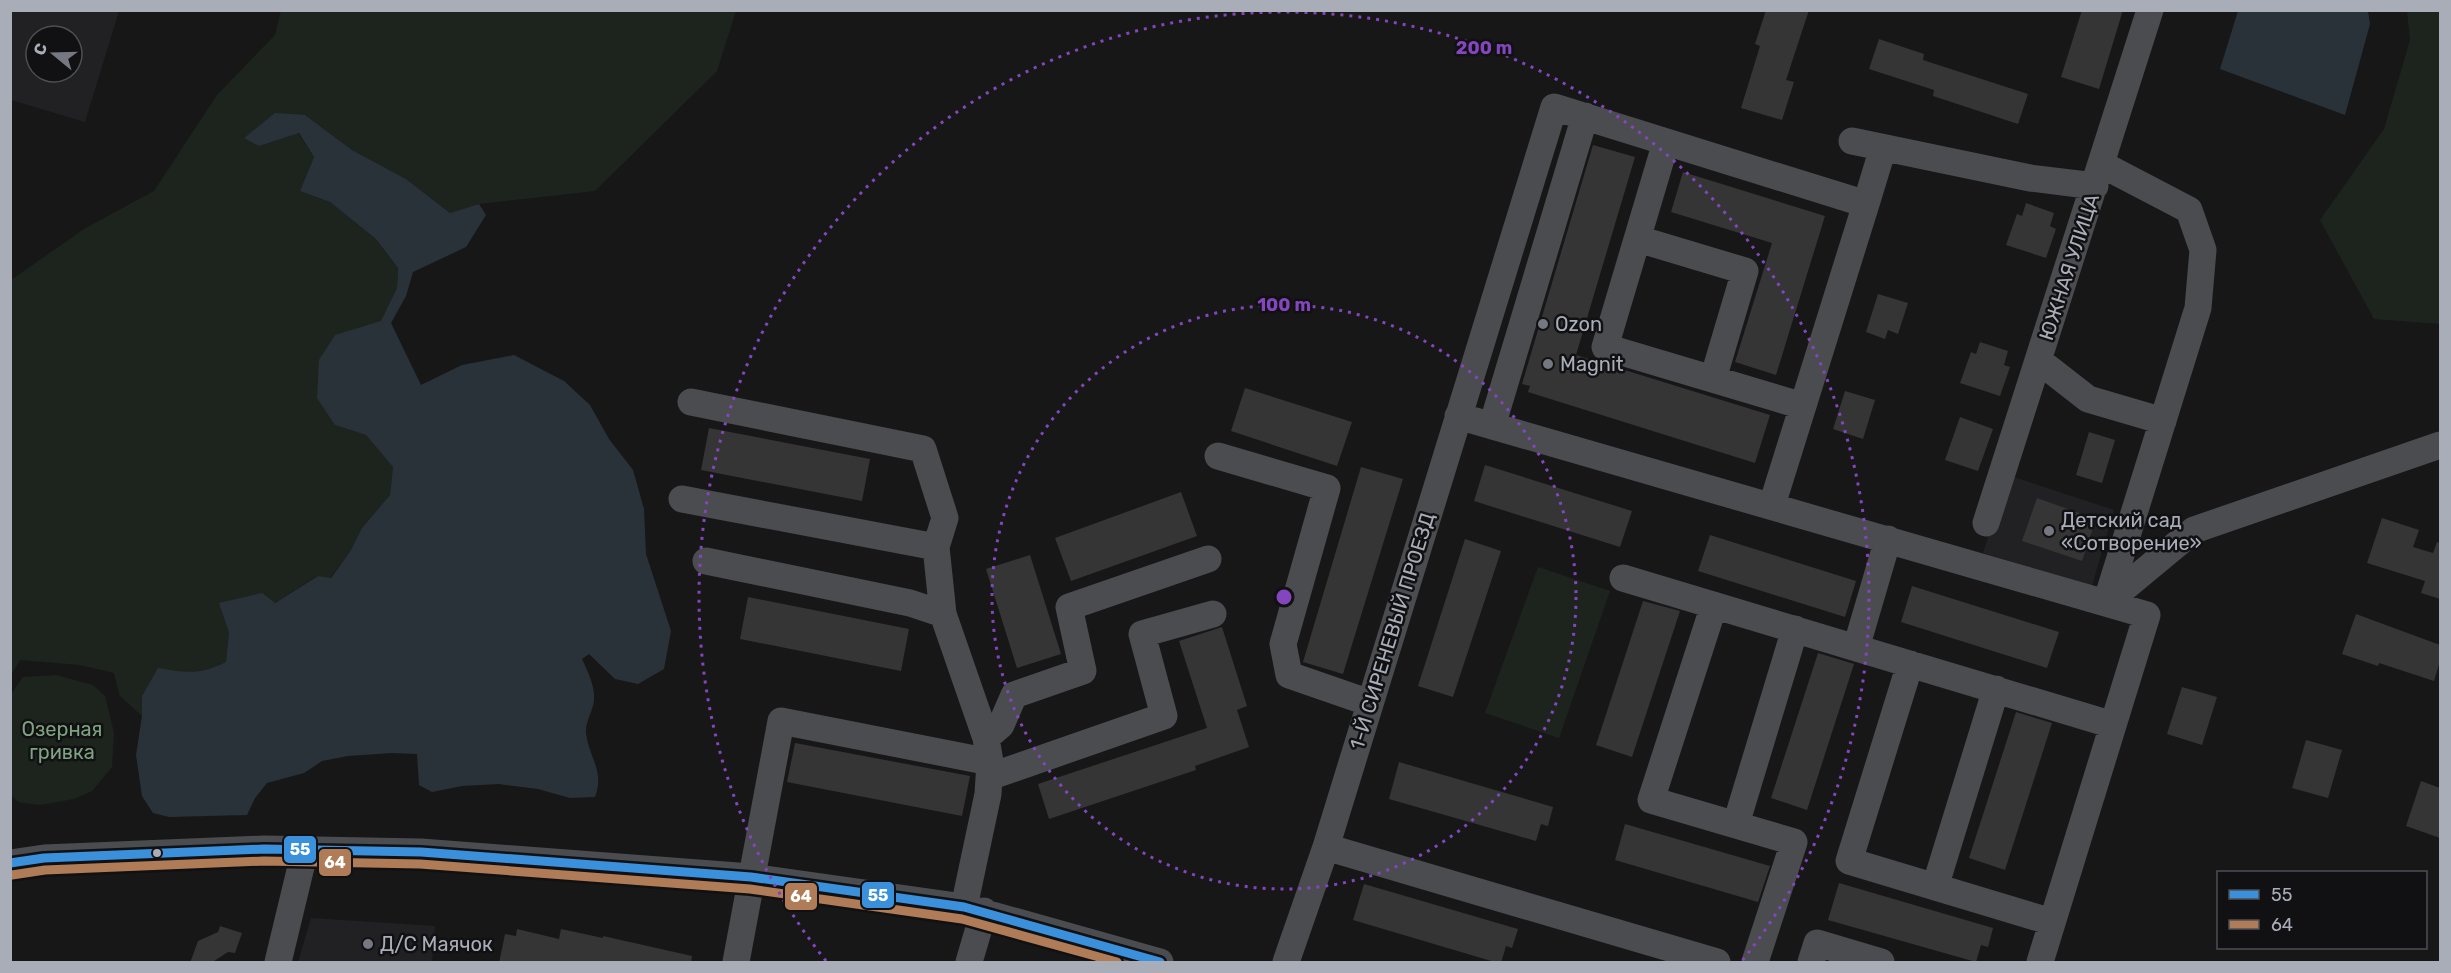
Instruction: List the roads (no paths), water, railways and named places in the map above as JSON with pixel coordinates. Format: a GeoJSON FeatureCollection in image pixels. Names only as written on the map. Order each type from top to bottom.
{"type":"FeatureCollection","features":[{"type":"Feature","properties":{"kind":"street","name":"ЮЖНАЯ УЛИЦА"},"geometry":{"type":"LineString","coordinates":[[1986,523],[2150,10]]}},
{"type":"Feature","properties":{"kind":"street","name":"1-Й СИРЕНЕВЫЙ ПРОЕЗД"},"geometry":{"type":"LineString","coordinates":[[1286,963],[1326,847],[1554,107],[1586,116]]}},
{"type":"Feature","properties":{"kind":"street"},"geometry":{"type":"LineString","coordinates":[[1492,426],[1586,116],[1866,204]]}},
{"type":"Feature","properties":{"kind":"street"},"geometry":{"type":"LineString","coordinates":[[1852,141],[2030,178],[2098,175],[2189,210],[2204,250],[2198,308],[2106,603]]}},
{"type":"Feature","properties":{"kind":"street"},"geometry":{"type":"LineString","coordinates":[[1666,142],[1605,347],[1803,406]]}},
{"type":"Feature","properties":{"kind":"street"},"geometry":{"type":"LineString","coordinates":[[1772,505],[1883,148]]}},
{"type":"Feature","properties":{"kind":"street"},"geometry":{"type":"LineString","coordinates":[[1638,239],[1745,271],[1713,380]]}},
{"type":"Feature","properties":{"kind":"street"},"geometry":{"type":"LineString","coordinates":[[2038,360],[2088,399],[2163,421]]}},
{"type":"Feature","properties":{"kind":"street"},"geometry":{"type":"LineString","coordinates":[[691,402],[923,449],[945,519],[936,547],[943,614],[988,759],[988,794],[969,963]]}},
{"type":"Feature","properties":{"kind":"street"},"geometry":{"type":"LineString","coordinates":[[1458,416],[2147,615],[2040,963]]}},
{"type":"Feature","properties":{"kind":"street"},"geometry":{"type":"LineString","coordinates":[[2106,603],[2194,530],[2440,446]]}},
{"type":"Feature","properties":{"kind":"street"},"geometry":{"type":"LineString","coordinates":[[1218,456],[1328,488],[1283,645],[1288,675],[1370,702]]}},
{"type":"Feature","properties":{"kind":"street"},"geometry":{"type":"LineString","coordinates":[[682,499],[936,547]]}},
{"type":"Feature","properties":{"kind":"street"},"geometry":{"type":"LineString","coordinates":[[1856,648],[1888,539]]}},
{"type":"Feature","properties":{"kind":"street"},"geometry":{"type":"LineString","coordinates":[[988,759],[1014,695],[1083,671],[1069,607],[1209,559]]}},
{"type":"Feature","properties":{"kind":"street"},"geometry":{"type":"LineString","coordinates":[[706,561],[910,603],[943,614]]}},
{"type":"Feature","properties":{"kind":"street"},"geometry":{"type":"LineString","coordinates":[[1623,578],[2113,724]]}},
{"type":"Feature","properties":{"kind":"street"},"geometry":{"type":"LineString","coordinates":[[1714,605],[1651,800],[1794,842],[1755,963]]}},
{"type":"Feature","properties":{"kind":"street"},"geometry":{"type":"LineString","coordinates":[[736,963],[781,721],[988,759],[1164,716],[1142,634],[1213,614]]}},
{"type":"Feature","properties":{"kind":"street"},"geometry":{"type":"LineString","coordinates":[[1736,824],[1795,629]]}},
{"type":"Feature","properties":{"kind":"street"},"geometry":{"type":"LineString","coordinates":[[1910,664],[1849,861],[2052,922]]}},
{"type":"Feature","properties":{"kind":"street"},"geometry":{"type":"LineString","coordinates":[[1935,887],[1996,689]]}},
{"type":"Feature","properties":{"kind":"street"},"geometry":{"type":"LineString","coordinates":[[1326,847],[1717,963]]}},
{"type":"Feature","properties":{"kind":"street"},"geometry":{"type":"LineString","coordinates":[[10,862],[68,857],[264,849],[421,852],[751,877],[974,909],[1160,963]]}},
{"type":"Feature","properties":{"kind":"street"},"geometry":{"type":"LineString","coordinates":[[278,963],[305,850]]}},
{"type":"Feature","properties":{"kind":"street"},"geometry":{"type":"LineString","coordinates":[[1811,963],[1817,944],[1881,963]]}},
{"type":"Feature","properties":{"kind":"place","name":"Ozon"},"geometry":{"type":"Point","coordinates":[1543,324]}},
{"type":"Feature","properties":{"kind":"place","name":"Magnit"},"geometry":{"type":"Point","coordinates":[1548,364]}},
{"type":"Feature","properties":{"kind":"place","name":"Детский сад «Сотворение»"},"geometry":{"type":"Point","coordinates":[2049,531]}},
{"type":"Feature","properties":{"kind":"place","name":"Д/С Маячок"},"geometry":{"type":"Point","coordinates":[368,944]}},
{"type":"Feature","properties":{"kind":"park label","name":"Озерная гривка"},"geometry":{"type":"Point","coordinates":[62,740]}}]}
